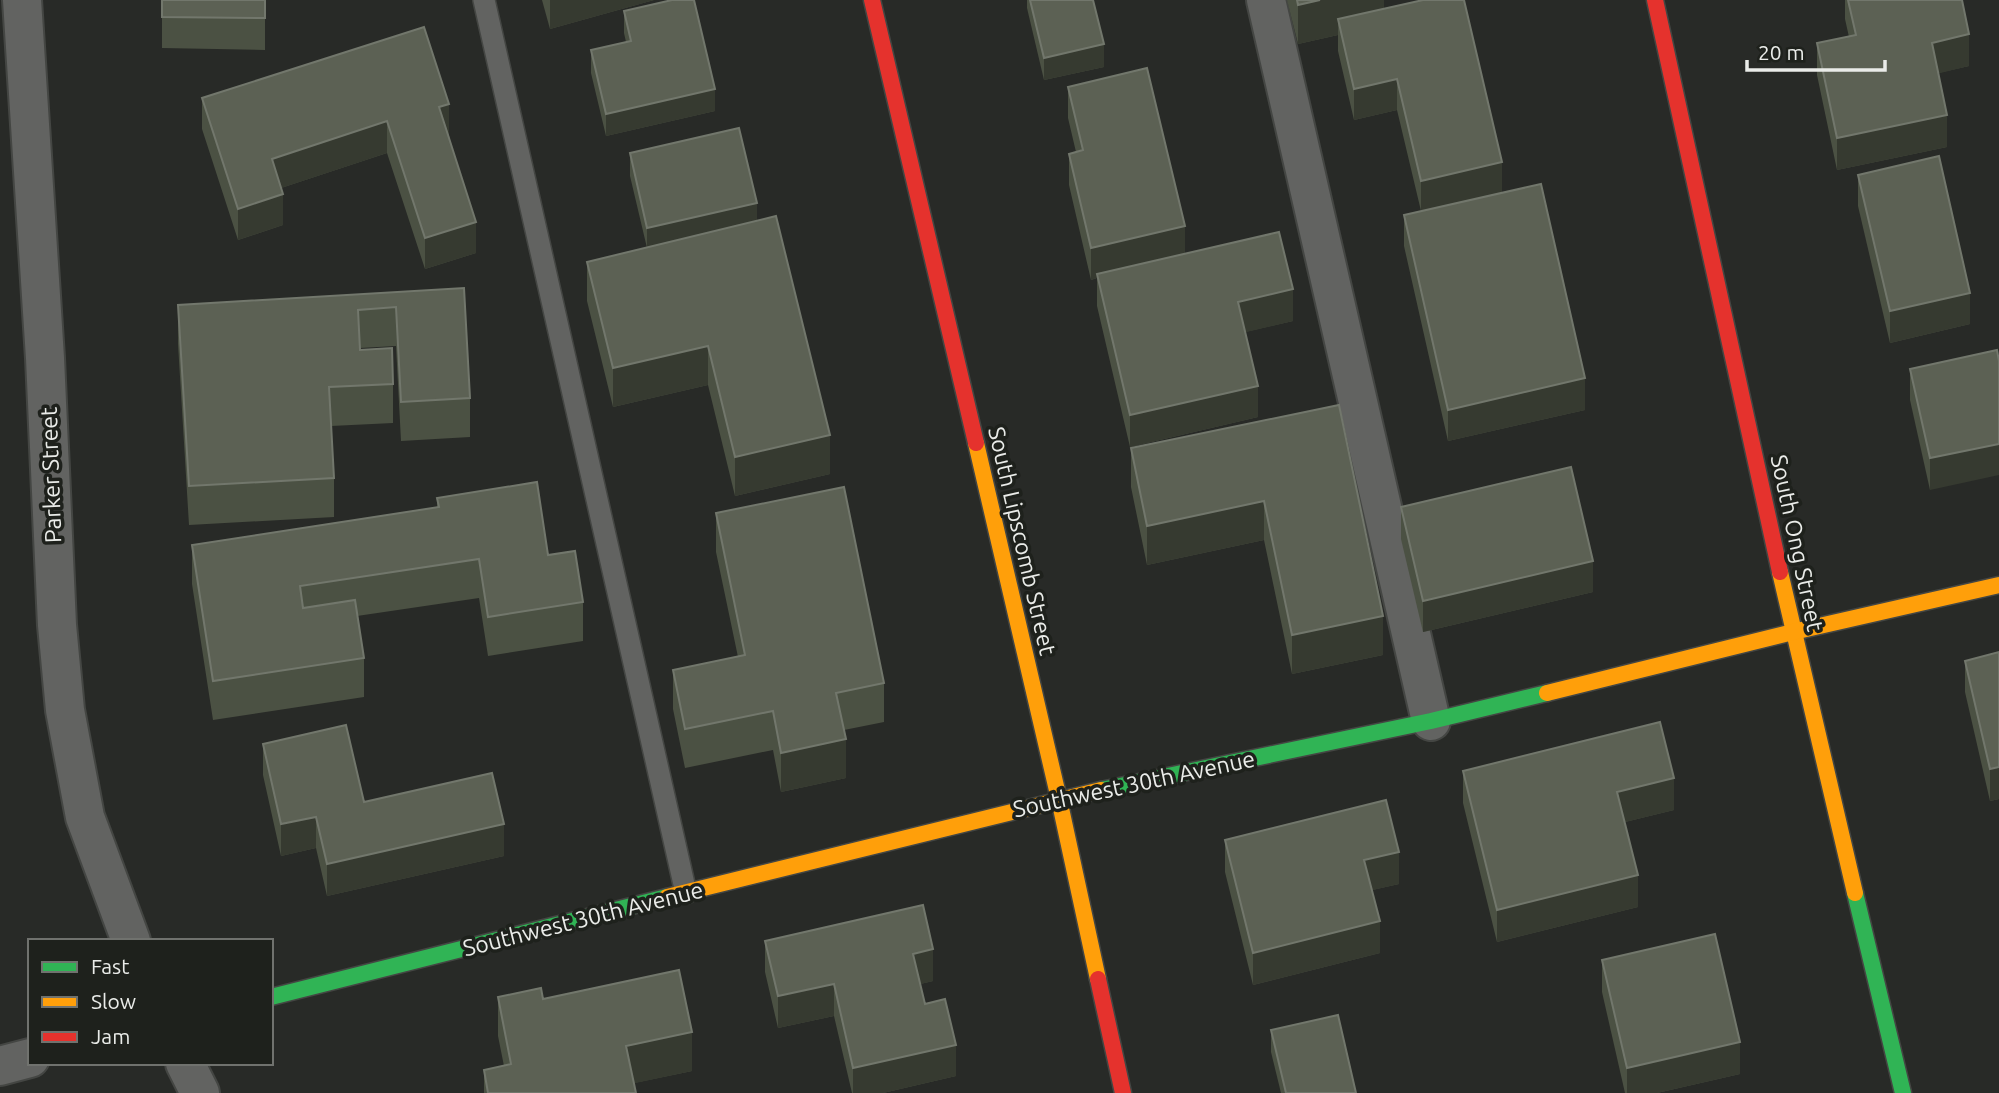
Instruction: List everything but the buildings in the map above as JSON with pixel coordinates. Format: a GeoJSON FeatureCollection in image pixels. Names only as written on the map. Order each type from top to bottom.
{"type":"FeatureCollection","features":[{"type":"Feature","properties":{"kind":"street","name":"Parker Street"},"geometry":{"type":"LineString","coordinates":[[22,0],[46,358],[57,625],[65,710],[85,817],[130,939]]}},
{"type":"Feature","properties":{"kind":"street","name":"South Lipscomb Street"},"geometry":{"type":"LineString","coordinates":[[872,0],[1059,799],[1123,1093]]}},
{"type":"Feature","properties":{"kind":"street"},"geometry":{"type":"LineString","coordinates":[[1266,0],[1431,722]]}},
{"type":"Feature","properties":{"kind":"street","name":"South Ong Street"},"geometry":{"type":"LineString","coordinates":[[1655,0],[1793,632],[1903,1093]]}},
{"type":"Feature","properties":{"kind":"street","name":"Southwest 30th Avenue"},"geometry":{"type":"LineString","coordinates":[[273,997],[1059,799],[1431,722],[1793,632],[1999,585]]}},
{"type":"Feature","properties":{"kind":"street"},"geometry":{"type":"LineString","coordinates":[[0,1066],[28,1059]]}},
{"type":"Feature","properties":{"kind":"street"},"geometry":{"type":"LineString","coordinates":[[186,1065],[200,1093]]}},
{"type":"Feature","properties":{"kind":"lane"},"geometry":{"type":"LineString","coordinates":[[484,0],[686,894]]}},
{"type":"Feature","properties":{"kind":"traffic: fast"},"geometry":{"type":"LineString","coordinates":[[1101,790],[1431,721],[1547,693]]}},
{"type":"Feature","properties":{"kind":"traffic: fast"},"geometry":{"type":"LineString","coordinates":[[1855,893],[1903,1093]]}},
{"type":"Feature","properties":{"kind":"traffic: fast"},"geometry":{"type":"LineString","coordinates":[[273,996],[667,897]]}},
{"type":"Feature","properties":{"kind":"traffic: slow"},"geometry":{"type":"LineString","coordinates":[[976,443],[1098,979]]}},
{"type":"Feature","properties":{"kind":"traffic: slow"},"geometry":{"type":"LineString","coordinates":[[1780,572],[1855,893]]}},
{"type":"Feature","properties":{"kind":"traffic: slow"},"geometry":{"type":"LineString","coordinates":[[1547,693],[1793,632],[1999,585]]}},
{"type":"Feature","properties":{"kind":"traffic: slow"},"geometry":{"type":"LineString","coordinates":[[667,897],[1101,790]]}},
{"type":"Feature","properties":{"kind":"traffic: jam"},"geometry":{"type":"LineString","coordinates":[[872,0],[976,443]]}},
{"type":"Feature","properties":{"kind":"traffic: jam"},"geometry":{"type":"LineString","coordinates":[[1655,0],[1780,572]]}},
{"type":"Feature","properties":{"kind":"traffic: jam"},"geometry":{"type":"LineString","coordinates":[[1098,979],[1123,1093]]}}]}
